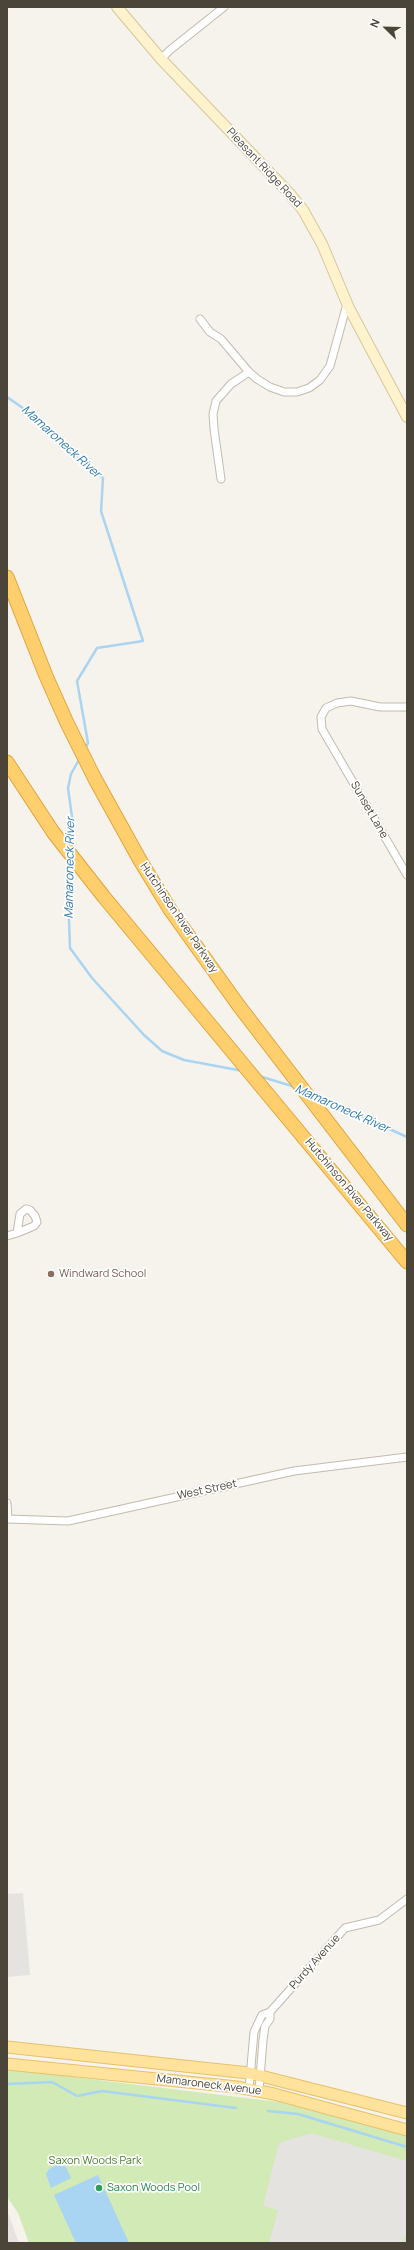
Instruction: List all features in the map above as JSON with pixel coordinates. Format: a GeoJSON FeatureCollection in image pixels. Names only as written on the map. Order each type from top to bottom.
{"type":"FeatureCollection","features":[{"type":"Feature","properties":{"kind":"highway","name":"Hutchinson River Parkway"},"geometry":{"type":"LineString","coordinates":[[7,577],[46,676],[67,723],[124,833],[171,911],[285,1066],[407,1225]]}},
{"type":"Feature","properties":{"kind":"highway","name":"Hutchinson River Parkway"},"geometry":{"type":"LineString","coordinates":[[7,762],[53,832],[85,873],[407,1262]]}},
{"type":"Feature","properties":{"kind":"main road","name":"Mamaroneck Avenue"},"geometry":{"type":"LineString","coordinates":[[7,2047],[254,2074],[407,2114]]}},
{"type":"Feature","properties":{"kind":"main road","name":"Mamaroneck Avenue"},"geometry":{"type":"LineString","coordinates":[[7,2064],[254,2090],[407,2130]]}},
{"type":"Feature","properties":{"kind":"street","name":"Pleasant Ridge Road"},"geometry":{"type":"LineString","coordinates":[[117,7],[161,59],[290,194],[303,210],[322,244],[347,304],[407,417]]}},
{"type":"Feature","properties":{"kind":"street"},"geometry":{"type":"LineString","coordinates":[[161,59],[170,50],[224,7]]}},
{"type":"Feature","properties":{"kind":"street"},"geometry":{"type":"LineString","coordinates":[[200,319],[210,332],[222,339],[249,372],[270,387],[284,392],[297,392],[309,388],[320,380],[330,366],[347,304]]}},
{"type":"Feature","properties":{"kind":"street"},"geometry":{"type":"LineString","coordinates":[[221,479],[213,414],[216,401],[227,387],[249,372]]}},
{"type":"Feature","properties":{"kind":"street","name":"Sunset Lane"},"geometry":{"type":"LineString","coordinates":[[407,707],[380,707],[351,701],[326,708],[321,717],[322,729],[331,746],[407,875]]}},
{"type":"Feature","properties":{"kind":"street"},"geometry":{"type":"LineString","coordinates":[[7,1236],[18,1233]]}},
{"type":"Feature","properties":{"kind":"street","name":"West Street"},"geometry":{"type":"LineString","coordinates":[[7,1518],[68,1521],[294,1471],[407,1457]]}},
{"type":"Feature","properties":{"kind":"street"},"geometry":{"type":"LineString","coordinates":[[7,1503],[7,1518]]}},
{"type":"Feature","properties":{"kind":"street","name":"Purdy Avenue"},"geometry":{"type":"LineString","coordinates":[[254,2090],[254,2074],[265,2026],[270,2019],[270,2012],[344,1928],[379,1920],[407,1898]]}},
{"type":"Feature","properties":{"kind":"street","name":"Purdy Avenue"},"geometry":{"type":"LineString","coordinates":[[254,2074],[254,2090]]}},
{"type":"Feature","properties":{"kind":"green space","name":"Saxon Woods Park"},"geometry":{"type":"Polygon","coordinates":[[[7,2069],[279,2102],[407,2136],[407,2243],[29,2243],[18,2213],[7,2197],[7,2069]]]}},
{"type":"Feature","properties":{"kind":"shaded area"},"geometry":{"type":"Polygon","coordinates":[[[23,1893],[30,1975],[7,1977],[7,1894],[23,1893]]]}},
{"type":"Feature","properties":{"kind":"shaded area"},"geometry":{"type":"Polygon","coordinates":[[[311,2133],[407,2161],[407,2231],[403,2243],[269,2243],[278,2210],[263,2206],[279,2143],[311,2133]]]}},
{"type":"Feature","properties":{"kind":"shaded area"},"geometry":{"type":"Polygon","coordinates":[[[7,2210],[19,2243],[7,2243],[7,2210]]]}},
{"type":"Feature","properties":{"kind":"water"},"geometry":{"type":"Polygon","coordinates":[[[59,2164],[66,2167],[71,2178],[51,2188],[46,2174],[49,2169],[59,2164]]]}},
{"type":"Feature","properties":{"kind":"water"},"geometry":{"type":"Polygon","coordinates":[[[98,2175],[129,2243],[76,2243],[54,2195],[98,2175]]]}},
{"type":"Feature","properties":{"kind":"waterway","name":"Mamaroneck River"},"geometry":{"type":"LineString","coordinates":[[7,397],[37,418],[51,434],[103,478],[101,511],[143,641],[97,648],[77,681],[88,743],[85,749]]}},
{"type":"Feature","properties":{"kind":"waterway","name":"Mamaroneck River"},"geometry":{"type":"LineString","coordinates":[[71,846],[72,817],[68,788],[71,774],[80,758]]}},
{"type":"Feature","properties":{"kind":"waterway","name":"Mamaroneck River"},"geometry":{"type":"LineString","coordinates":[[70,861],[68,893],[70,948],[92,978],[144,1035],[162,1051],[184,1060],[243,1071]]}},
{"type":"Feature","properties":{"kind":"waterway","name":"Mamaroneck River"},"geometry":{"type":"LineString","coordinates":[[259,1076],[295,1087]]}},
{"type":"Feature","properties":{"kind":"waterway","name":"Mamaroneck River"},"geometry":{"type":"LineString","coordinates":[[312,1094],[407,1137]]}},
{"type":"Feature","properties":{"kind":"waterway"},"geometry":{"type":"LineString","coordinates":[[7,2084],[52,2082],[77,2096],[102,2091],[236,2108]]}},
{"type":"Feature","properties":{"kind":"waterway"},"geometry":{"type":"LineString","coordinates":[[268,2111],[298,2114],[407,2147]]}},
{"type":"Feature","properties":{"kind":"place","name":"Windward School"},"geometry":{"type":"Point","coordinates":[51,1274]}},
{"type":"Feature","properties":{"kind":"place","name":"Saxon Woods Pool"},"geometry":{"type":"Point","coordinates":[99,2188]}}]}
